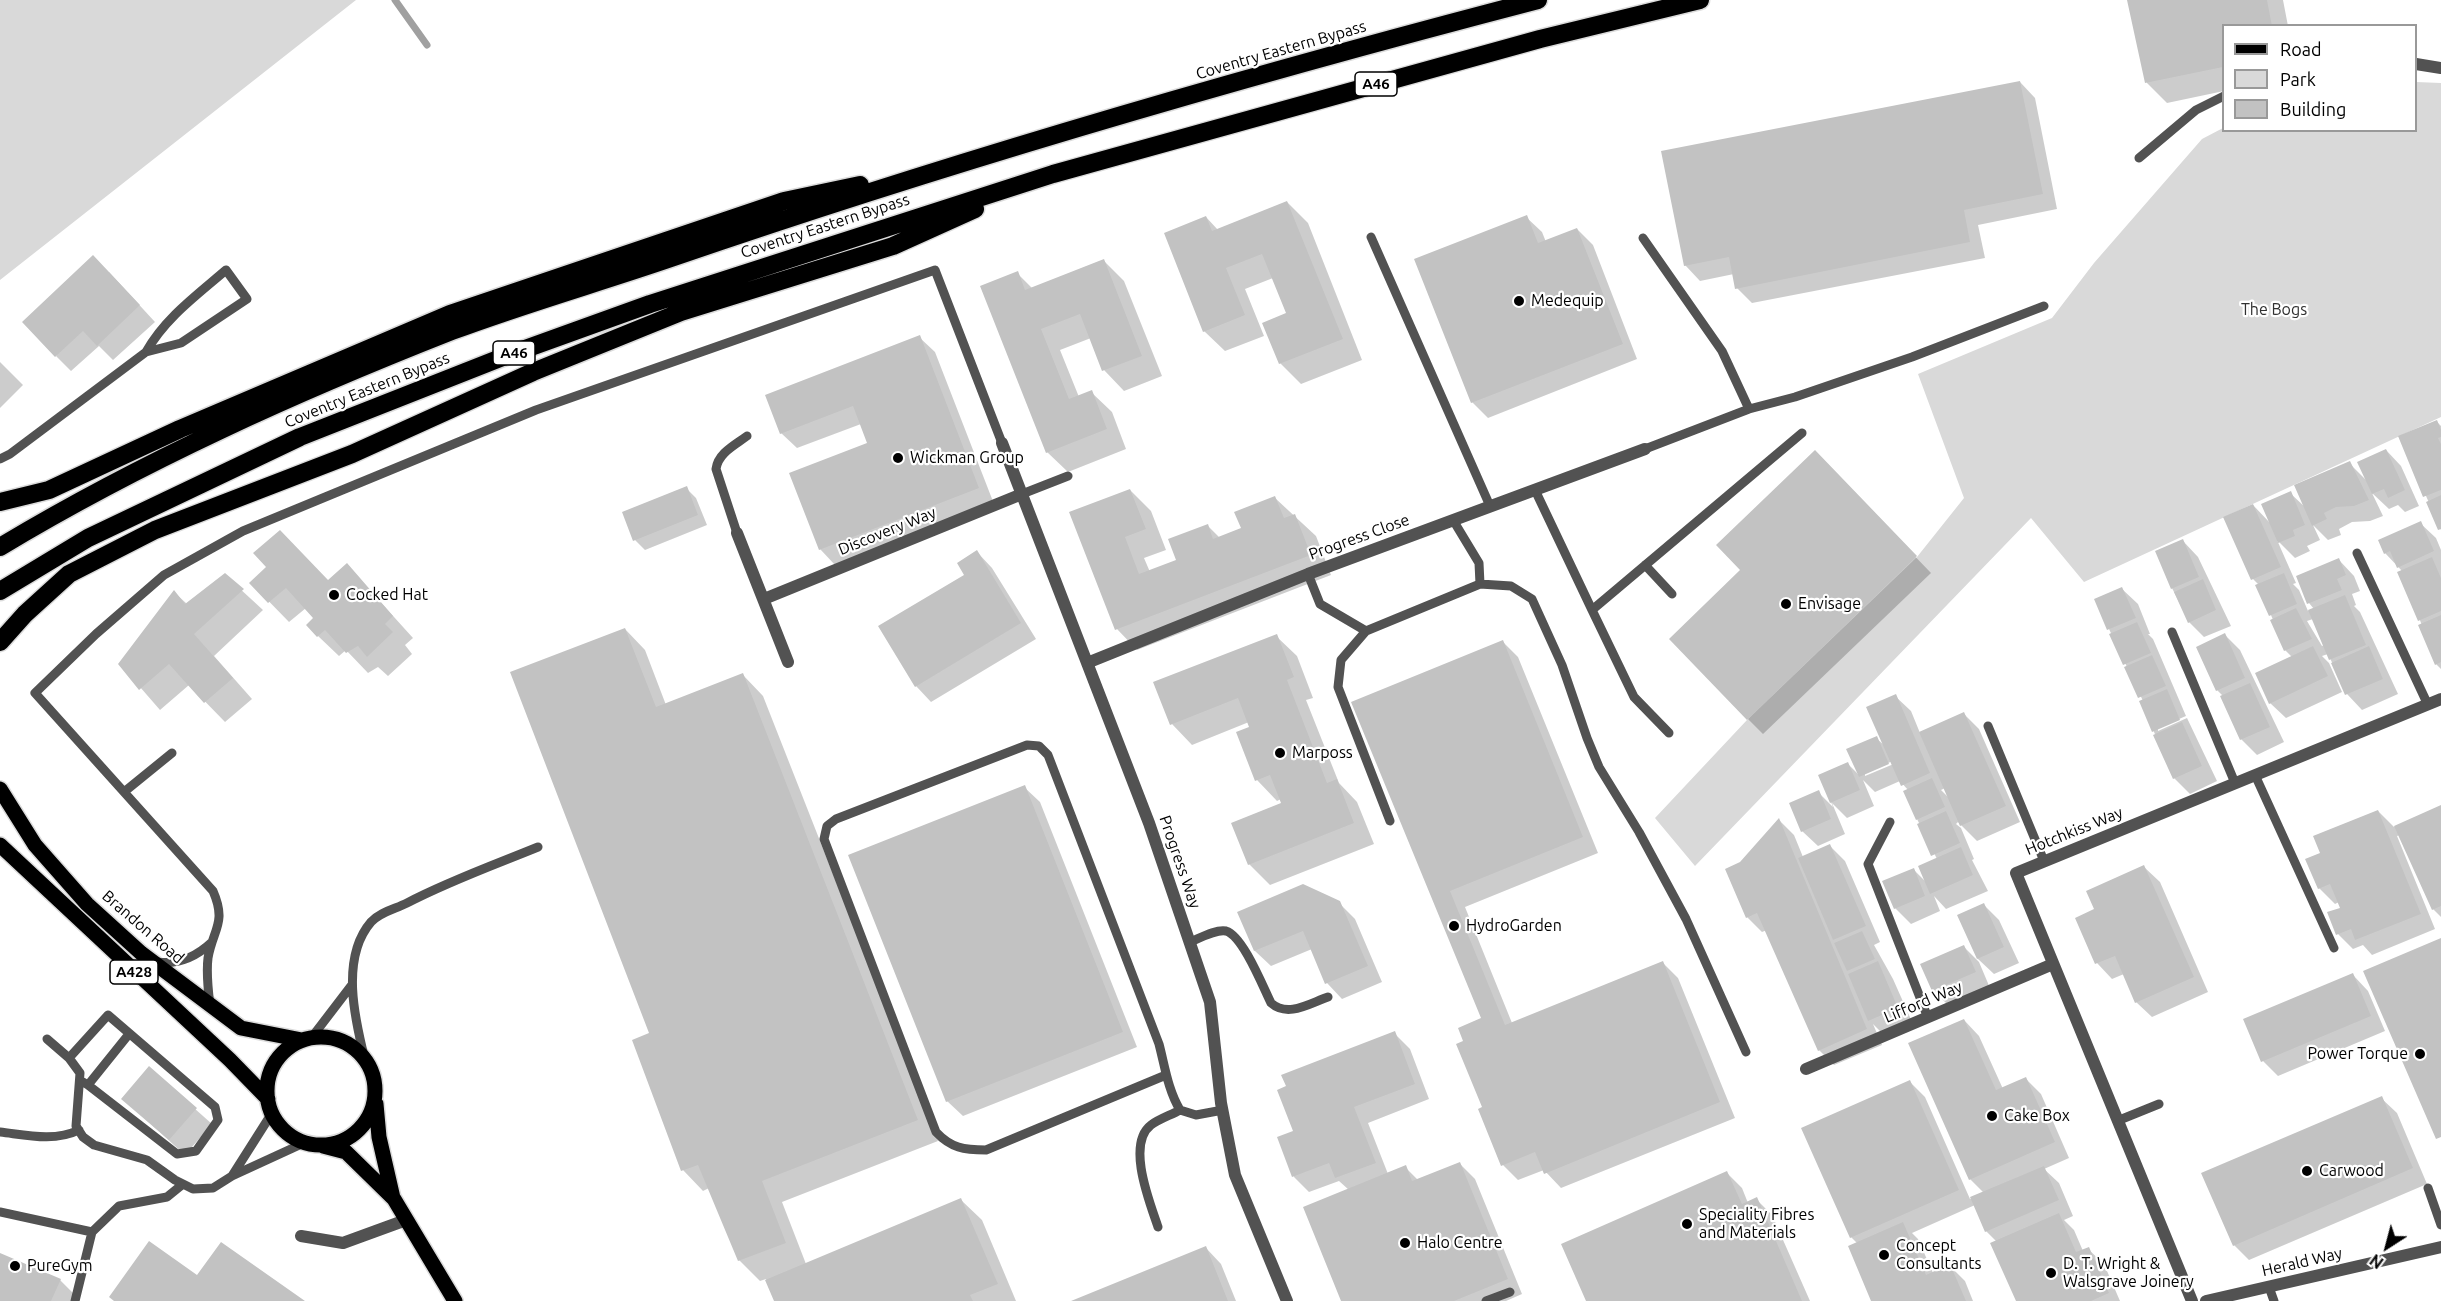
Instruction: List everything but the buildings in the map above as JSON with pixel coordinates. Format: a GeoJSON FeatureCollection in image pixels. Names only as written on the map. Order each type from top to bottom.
{"type":"FeatureCollection","features":[{"type":"Feature","properties":{"kind":"highway","name":"Coventry Eastern Bypass"},"geometry":{"type":"LineString","coordinates":[[0,547],[77,501],[196,442],[455,330],[792,217],[972,162],[1374,43],[1538,0]]}},
{"type":"Feature","properties":{"kind":"highway","name":"Coventry Eastern Bypass"},"geometry":{"type":"LineString","coordinates":[[0,591],[88,538],[300,437],[502,357],[650,304],[1053,174],[1540,39],[1700,0]]}},
{"type":"Feature","properties":{"kind":"highway"},"geometry":{"type":"LineString","coordinates":[[0,502],[49,490],[180,429],[450,314],[784,201],[972,162]]}},
{"type":"Feature","properties":{"kind":"highway"},"geometry":{"type":"LineString","coordinates":[[0,642],[69,574],[155,530],[352,454],[532,372],[670,316],[893,246],[1053,174]]}},
{"type":"Feature","properties":{"kind":"main road","name":"Brandon Road"},"geometry":{"type":"LineString","coordinates":[[0,789],[43,853],[87,904],[152,961],[241,1028],[307,1039]]}},
{"type":"Feature","properties":{"kind":"main road","name":"A428"},"geometry":{"type":"LineString","coordinates":[[0,845],[231,1060],[270,1106]]}},
{"type":"Feature","properties":{"kind":"main road"},"geometry":{"type":"LineString","coordinates":[[394,1199],[379,1137],[372,1073],[366,1060],[346,1043],[334,1038],[307,1039],[285,1050],[273,1066],[268,1083],[270,1106],[286,1132],[310,1143],[346,1152],[394,1199],[455,1301]]}},
{"type":"Feature","properties":{"kind":"main road"},"geometry":{"type":"LineString","coordinates":[[310,1143],[336,1143],[356,1133],[369,1117],[375,1095]]}},
{"type":"Feature","properties":{"kind":"street"},"geometry":{"type":"LineString","coordinates":[[2417,64],[2441,68]]}},
{"type":"Feature","properties":{"kind":"street","name":"Progress Way"},"geometry":{"type":"LineString","coordinates":[[1002,443],[1149,823],[1210,1002],[1223,1110],[1234,1175],[1287,1301]]}},
{"type":"Feature","properties":{"kind":"street","name":"Progress Close"},"geometry":{"type":"LineString","coordinates":[[1087,663],[1308,574],[1645,449]]}},
{"type":"Feature","properties":{"kind":"street","name":"Discovery Way"},"geometry":{"type":"LineString","coordinates":[[764,598],[1022,494]]}},
{"type":"Feature","properties":{"kind":"street"},"geometry":{"type":"LineString","coordinates":[[737,533],[788,662]]}},
{"type":"Feature","properties":{"kind":"street","name":"Hotchkiss Way"},"geometry":{"type":"LineString","coordinates":[[2192,1301],[2016,873],[2441,699]]}},
{"type":"Feature","properties":{"kind":"street","name":"Lifford Way"},"geometry":{"type":"LineString","coordinates":[[1806,1070],[2054,964]]}},
{"type":"Feature","properties":{"kind":"street"},"geometry":{"type":"LineString","coordinates":[[301,1236],[343,1243],[406,1220]]}},
{"type":"Feature","properties":{"kind":"street","name":"Herald Way"},"geometry":{"type":"LineString","coordinates":[[2206,1301],[2441,1247]]}},
{"type":"Feature","properties":{"kind":"lane"},"geometry":{"type":"LineString","coordinates":[[2139,158],[2196,110],[2222,97]]}},
{"type":"Feature","properties":{"kind":"lane"},"geometry":{"type":"LineString","coordinates":[[1371,237],[1490,506]]}},
{"type":"Feature","properties":{"kind":"lane"},"geometry":{"type":"LineString","coordinates":[[1643,238],[1722,351],[1749,409]]}},
{"type":"Feature","properties":{"kind":"lane"},"geometry":{"type":"LineString","coordinates":[[0,459],[10,454],[146,352],[181,343],[247,299],[226,270],[176,313],[155,335],[146,352]]}},
{"type":"Feature","properties":{"kind":"lane"},"geometry":{"type":"LineString","coordinates":[[210,1005],[208,956],[220,925],[220,906],[213,891],[35,693],[96,634],[164,575],[243,531],[536,410],[935,270],[1002,443]]}},
{"type":"Feature","properties":{"kind":"lane"},"geometry":{"type":"LineString","coordinates":[[1645,449],[1749,409],[1796,397],[1912,357],[2044,306]]}},
{"type":"Feature","properties":{"kind":"lane"},"geometry":{"type":"LineString","coordinates":[[1592,610],[1802,433]]}},
{"type":"Feature","properties":{"kind":"lane"},"geometry":{"type":"LineString","coordinates":[[737,533],[716,469],[717,461],[724,453],[747,436]]}},
{"type":"Feature","properties":{"kind":"lane"},"geometry":{"type":"LineString","coordinates":[[1022,494],[1068,476]]}},
{"type":"Feature","properties":{"kind":"lane"},"geometry":{"type":"LineString","coordinates":[[1535,490],[1634,697],[1669,733]]}},
{"type":"Feature","properties":{"kind":"lane"},"geometry":{"type":"LineString","coordinates":[[1453,520],[1479,563],[1480,584]]}},
{"type":"Feature","properties":{"kind":"lane"},"geometry":{"type":"LineString","coordinates":[[2357,553],[2428,705]]}},
{"type":"Feature","properties":{"kind":"lane"},"geometry":{"type":"LineString","coordinates":[[1645,566],[1672,594]]}},
{"type":"Feature","properties":{"kind":"lane"},"geometry":{"type":"LineString","coordinates":[[1308,574],[1320,603],[1366,631]]}},
{"type":"Feature","properties":{"kind":"lane"},"geometry":{"type":"LineString","coordinates":[[1390,821],[1338,687],[1341,660],[1366,631],[1480,584],[1510,586],[1532,599],[1562,665],[1599,767],[1639,832],[1686,919],[1746,1052]]}},
{"type":"Feature","properties":{"kind":"lane"},"geometry":{"type":"LineString","coordinates":[[2172,632],[2235,783]]}},
{"type":"Feature","properties":{"kind":"lane"},"geometry":{"type":"LineString","coordinates":[[1988,726],[2044,861]]}},
{"type":"Feature","properties":{"kind":"lane"},"geometry":{"type":"LineString","coordinates":[[1166,1075],[986,1150],[964,1150],[946,1143],[936,1132],[824,838],[827,826],[836,819],[1027,745],[1039,746],[1047,755],[1056,777],[1159,1044],[1171,1096],[1180,1110],[1196,1115],[1223,1110]]}},
{"type":"Feature","properties":{"kind":"lane"},"geometry":{"type":"LineString","coordinates":[[124,792],[172,753]]}},
{"type":"Feature","properties":{"kind":"lane"},"geometry":{"type":"LineString","coordinates":[[2255,775],[2334,948]]}},
{"type":"Feature","properties":{"kind":"lane"},"geometry":{"type":"LineString","coordinates":[[1890,822],[1868,864],[1928,1018]]}},
{"type":"Feature","properties":{"kind":"lane"},"geometry":{"type":"LineString","coordinates":[[366,1060],[351,986],[361,941],[371,923],[426,893],[538,847]]}},
{"type":"Feature","properties":{"kind":"lane"},"geometry":{"type":"LineString","coordinates":[[1190,942],[1219,932],[1231,934],[1244,949],[1271,1003],[1277,1009],[1290,1011],[1328,997]]}},
{"type":"Feature","properties":{"kind":"lane"},"geometry":{"type":"LineString","coordinates":[[152,961],[166,963],[185,961],[201,952],[214,940]]}},
{"type":"Feature","properties":{"kind":"lane"},"geometry":{"type":"LineString","coordinates":[[307,1039],[351,986]]}},
{"type":"Feature","properties":{"kind":"lane"},"geometry":{"type":"LineString","coordinates":[[47,1039],[69,1058],[84,1083],[177,1154],[196,1150],[216,1126],[219,1113],[215,1107],[108,1015],[69,1058]]}},
{"type":"Feature","properties":{"kind":"lane"},"geometry":{"type":"LineString","coordinates":[[129,1034],[84,1083],[75,1115],[76,1126],[94,1145],[147,1160],[194,1189],[213,1188],[232,1176],[310,1143]]}},
{"type":"Feature","properties":{"kind":"lane"},"geometry":{"type":"LineString","coordinates":[[2117,1121],[2158,1104]]}},
{"type":"Feature","properties":{"kind":"lane"},"geometry":{"type":"LineString","coordinates":[[232,1176],[270,1106]]}},
{"type":"Feature","properties":{"kind":"lane"},"geometry":{"type":"LineString","coordinates":[[1158,1227],[1142,1178],[1141,1139],[1149,1126],[1180,1110]]}},
{"type":"Feature","properties":{"kind":"lane"},"geometry":{"type":"LineString","coordinates":[[0,1132],[48,1137],[68,1136],[79,1130]]}},
{"type":"Feature","properties":{"kind":"lane"},"geometry":{"type":"LineString","coordinates":[[75,1301],[92,1232],[118,1206],[167,1197],[183,1184]]}},
{"type":"Feature","properties":{"kind":"lane"},"geometry":{"type":"LineString","coordinates":[[2428,1188],[2441,1225]]}},
{"type":"Feature","properties":{"kind":"lane"},"geometry":{"type":"LineString","coordinates":[[0,1212],[92,1232]]}},
{"type":"Feature","properties":{"kind":"lane"},"geometry":{"type":"LineString","coordinates":[[2269,1287],[2274,1301]]}},
{"type":"Feature","properties":{"kind":"lane"},"geometry":{"type":"LineString","coordinates":[[1486,1301],[1510,1292]]}},
{"type":"Feature","properties":{"kind":"green space"},"geometry":{"type":"Polygon","coordinates":[[[0,0],[356,0],[0,280],[0,0]]]}},
{"type":"Feature","properties":{"kind":"green space","name":"The Bogs"},"geometry":{"type":"Polygon","coordinates":[[[2417,82],[2441,83],[2441,417],[2084,582],[2031,518],[1695,866],[1655,818],[1747,720],[1917,557],[1964,498],[1918,374],[2052,318],[2094,263],[2202,139],[2222,129],[2222,132],[2417,132],[2417,82]]]}},
{"type":"Feature","properties":{"kind":"waterway"},"geometry":{"type":"LineString","coordinates":[[395,0],[427,45]]}},
{"type":"Feature","properties":{"kind":"place","name":"Medequip"},"geometry":{"type":"Point","coordinates":[1519,301]}},
{"type":"Feature","properties":{"kind":"place","name":"Wickman Group"},"geometry":{"type":"Point","coordinates":[898,458]}},
{"type":"Feature","properties":{"kind":"place","name":"Cocked Hat"},"geometry":{"type":"Point","coordinates":[334,595]}},
{"type":"Feature","properties":{"kind":"place","name":"Envisage"},"geometry":{"type":"Point","coordinates":[1786,604]}},
{"type":"Feature","properties":{"kind":"place","name":"Marposs"},"geometry":{"type":"Point","coordinates":[1280,753]}},
{"type":"Feature","properties":{"kind":"place","name":"HydroGarden"},"geometry":{"type":"Point","coordinates":[1454,926]}},
{"type":"Feature","properties":{"kind":"place","name":"Power Torque"},"geometry":{"type":"Point","coordinates":[2420,1054]}},
{"type":"Feature","properties":{"kind":"place","name":"Cake Box"},"geometry":{"type":"Point","coordinates":[1992,1116]}},
{"type":"Feature","properties":{"kind":"place","name":"Carwood"},"geometry":{"type":"Point","coordinates":[2307,1171]}},
{"type":"Feature","properties":{"kind":"place","name":"Speciality Fibres and Materials"},"geometry":{"type":"Point","coordinates":[1687,1224]}},
{"type":"Feature","properties":{"kind":"place","name":"Halo Centre"},"geometry":{"type":"Point","coordinates":[1405,1243]}},
{"type":"Feature","properties":{"kind":"place","name":"Concept Consultants"},"geometry":{"type":"Point","coordinates":[1884,1255]}},
{"type":"Feature","properties":{"kind":"place","name":"PureGym"},"geometry":{"type":"Point","coordinates":[15,1266]}},
{"type":"Feature","properties":{"kind":"place","name":"D. T. Wright & Walsgrave Joinery"},"geometry":{"type":"Point","coordinates":[2051,1273]}}]}
